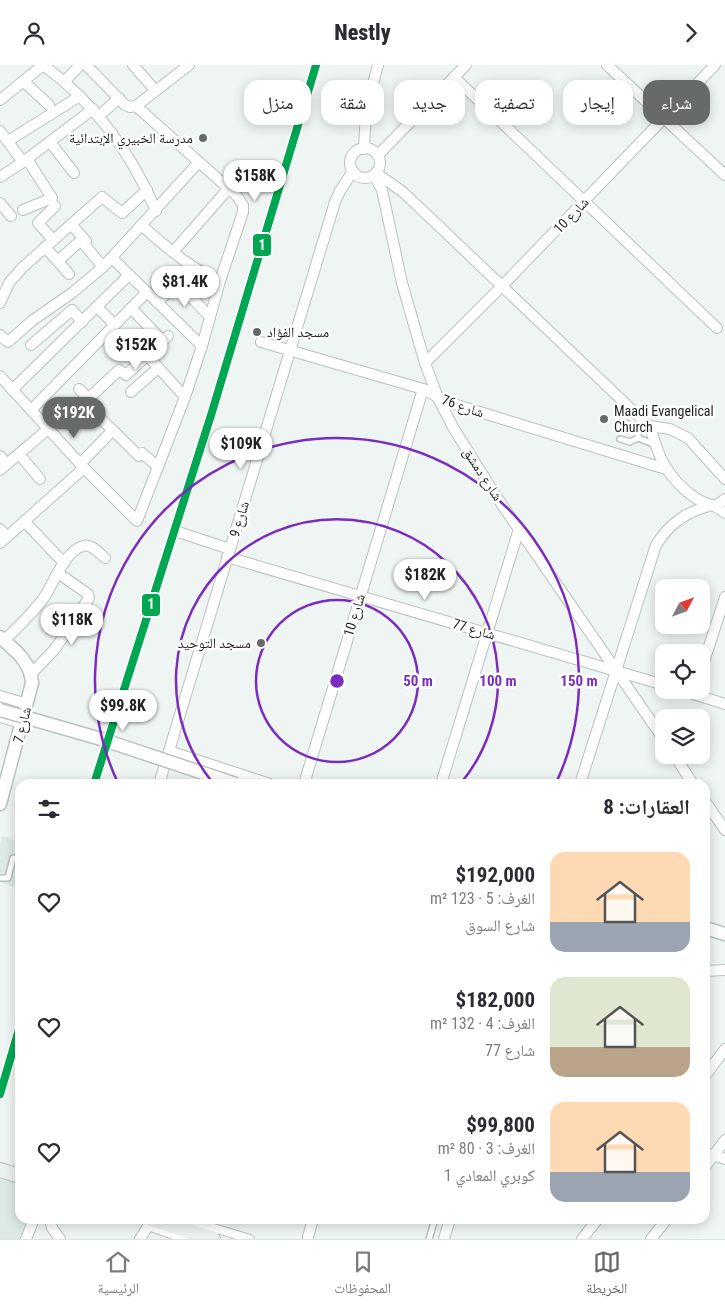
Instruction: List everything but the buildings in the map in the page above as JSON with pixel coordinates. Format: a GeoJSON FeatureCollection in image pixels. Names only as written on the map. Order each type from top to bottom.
{"type":"FeatureCollection","features":[{"type":"Feature","properties":{"kind":"main road"},"geometry":{"type":"LineString","coordinates":[[0,1170],[15,1174]]}},
{"type":"Feature","properties":{"kind":"main road"},"geometry":{"type":"LineString","coordinates":[[160,1224],[213,1239]]}},
{"type":"Feature","properties":{"kind":"street"},"geometry":{"type":"LineString","coordinates":[[2,95],[43,65],[65,81],[96,113],[126,151],[148,190],[156,211]]}},
{"type":"Feature","properties":{"kind":"street"},"geometry":{"type":"LineString","coordinates":[[65,81],[80,65]]}},
{"type":"Feature","properties":{"kind":"street"},"geometry":{"type":"LineString","coordinates":[[86,65],[128,106],[136,106],[189,65]]}},
{"type":"Feature","properties":{"kind":"street"},"geometry":{"type":"LineString","coordinates":[[133,65],[155,90]]}},
{"type":"Feature","properties":{"kind":"street"},"geometry":{"type":"LineString","coordinates":[[364,149],[366,109],[378,65]]}},
{"type":"Feature","properties":{"kind":"street"},"geometry":{"type":"LineString","coordinates":[[378,155],[466,65]]}},
{"type":"Feature","properties":{"kind":"street"},"geometry":{"type":"LineString","coordinates":[[607,65],[643,98]]}},
{"type":"Feature","properties":{"kind":"street","name":"شارع 10"},"geometry":{"type":"LineString","coordinates":[[701,80],[715,65]]}},
{"type":"Feature","properties":{"kind":"street"},"geometry":{"type":"LineString","coordinates":[[454,77],[717,328]]}},
{"type":"Feature","properties":{"kind":"street"},"geometry":{"type":"LineString","coordinates":[[23,81],[50,105]]}},
{"type":"Feature","properties":{"kind":"street"},"geometry":{"type":"LineString","coordinates":[[8,141],[80,96]]}},
{"type":"Feature","properties":{"kind":"street"},"geometry":{"type":"LineString","coordinates":[[0,177],[50,142],[119,98]]}},
{"type":"Feature","properties":{"kind":"street"},"geometry":{"type":"LineString","coordinates":[[1,380],[137,521],[185,397],[243,212],[243,205],[229,188],[136,106]]}},
{"type":"Feature","properties":{"kind":"street","name":"شارع 10"},"geometry":{"type":"LineString","coordinates":[[425,363],[657,125]]}},
{"type":"Feature","properties":{"kind":"street"},"geometry":{"type":"LineString","coordinates":[[671,125],[725,175]]}},
{"type":"Feature","properties":{"kind":"street"},"geometry":{"type":"LineString","coordinates":[[0,131],[25,160],[52,198],[23,210]]}},
{"type":"Feature","properties":{"kind":"street"},"geometry":{"type":"LineString","coordinates":[[50,142],[74,173]]}},
{"type":"Feature","properties":{"kind":"street"},"geometry":{"type":"LineString","coordinates":[[364,149],[369,149],[378,155],[380,161],[379,168],[370,178],[360,177],[350,166],[353,154],[364,149]]}},
{"type":"Feature","properties":{"kind":"street"},"geometry":{"type":"LineString","coordinates":[[0,335],[8,342],[33,320],[65,298],[103,267],[199,163]]}},
{"type":"Feature","properties":{"kind":"street","name":"شارع 9"},"geometry":{"type":"LineString","coordinates":[[161,779],[335,203],[340,191],[353,171]]}},
{"type":"Feature","properties":{"kind":"street"},"geometry":{"type":"LineString","coordinates":[[375,174],[402,193],[502,285],[649,426],[666,469],[688,492],[725,513]]}},
{"type":"Feature","properties":{"kind":"street","name":"شارع دمشق"},"geometry":{"type":"LineString","coordinates":[[375,174],[384,198],[402,283],[425,363],[438,398],[475,463],[655,727]]}},
{"type":"Feature","properties":{"kind":"street"},"geometry":{"type":"LineString","coordinates":[[173,252],[229,188]]}},
{"type":"Feature","properties":{"kind":"street"},"geometry":{"type":"LineString","coordinates":[[0,303],[2,289],[22,268],[102,197],[122,213],[148,190]]}},
{"type":"Feature","properties":{"kind":"street"},"geometry":{"type":"LineString","coordinates":[[0,203],[12,216]]}},
{"type":"Feature","properties":{"kind":"street"},"geometry":{"type":"LineString","coordinates":[[55,206],[38,223],[58,261],[69,274]]}},
{"type":"Feature","properties":{"kind":"street"},"geometry":{"type":"LineString","coordinates":[[71,224],[86,241],[84,244],[103,267]]}},
{"type":"Feature","properties":{"kind":"street"},"geometry":{"type":"LineString","coordinates":[[142,226],[192,267],[220,281]]}},
{"type":"Feature","properties":{"kind":"street"},"geometry":{"type":"LineString","coordinates":[[58,261],[79,242]]}},
{"type":"Feature","properties":{"kind":"street"},"geometry":{"type":"LineString","coordinates":[[112,258],[202,345]]}},
{"type":"Feature","properties":{"kind":"street"},"geometry":{"type":"LineString","coordinates":[[157,302],[192,267]]}},
{"type":"Feature","properties":{"kind":"street"},"geometry":{"type":"LineString","coordinates":[[12,390],[129,275]]}},
{"type":"Feature","properties":{"kind":"street"},"geometry":{"type":"LineString","coordinates":[[178,283],[210,317]]}},
{"type":"Feature","properties":{"kind":"street"},"geometry":{"type":"LineString","coordinates":[[30,409],[147,293]]}},
{"type":"Feature","properties":{"kind":"street"},"geometry":{"type":"LineString","coordinates":[[97,307],[115,325]]}},
{"type":"Feature","properties":{"kind":"street"},"geometry":{"type":"LineString","coordinates":[[131,308],[156,334]]}},
{"type":"Feature","properties":{"kind":"street"},"geometry":{"type":"LineString","coordinates":[[31,345],[72,310],[82,321]]}},
{"type":"Feature","properties":{"kind":"street"},"geometry":{"type":"LineString","coordinates":[[88,399],[118,369],[126,375],[168,336]]}},
{"type":"Feature","properties":{"kind":"street","name":"شارع 76"},"geometry":{"type":"LineString","coordinates":[[261,342],[423,389],[438,398],[666,469]]}},
{"type":"Feature","properties":{"kind":"street"},"geometry":{"type":"LineString","coordinates":[[146,355],[185,397]]}},
{"type":"Feature","properties":{"kind":"street"},"geometry":{"type":"LineString","coordinates":[[131,392],[158,368]]}},
{"type":"Feature","properties":{"kind":"street"},"geometry":{"type":"LineString","coordinates":[[79,389],[99,410],[96,413],[112,430],[139,456],[142,453],[158,467]]}},
{"type":"Feature","properties":{"kind":"street","name":"شارع 10"},"geometry":{"type":"LineString","coordinates":[[305,779],[423,389]]}},
{"type":"Feature","properties":{"kind":"street"},"geometry":{"type":"LineString","coordinates":[[649,426],[670,429],[688,438],[724,476]]}},
{"type":"Feature","properties":{"kind":"street"},"geometry":{"type":"LineString","coordinates":[[2,464],[19,454],[48,429]]}},
{"type":"Feature","properties":{"kind":"street"},"geometry":{"type":"LineString","coordinates":[[2,537],[24,521],[82,466],[112,430]]}},
{"type":"Feature","properties":{"kind":"street"},"geometry":{"type":"LineString","coordinates":[[19,454],[40,479]]}},
{"type":"Feature","properties":{"kind":"street"},"geometry":{"type":"LineString","coordinates":[[582,779],[656,545],[674,523],[692,511],[720,503],[725,499]]}},
{"type":"Feature","properties":{"kind":"street"},"geometry":{"type":"LineString","coordinates":[[24,521],[64,563]]}},
{"type":"Feature","properties":{"kind":"street"},"geometry":{"type":"LineString","coordinates":[[443,779],[519,529]]}},
{"type":"Feature","properties":{"kind":"street","name":"شارع 77"},"geometry":{"type":"LineString","coordinates":[[174,531],[228,553],[360,595],[655,682]]}},
{"type":"Feature","properties":{"kind":"street"},"geometry":{"type":"LineString","coordinates":[[58,573],[89,594],[89,599],[54,649],[31,674],[23,659],[2,639],[44,598],[58,573],[64,563],[76,549],[83,545],[90,546],[105,558]]}},
{"type":"Feature","properties":{"kind":"street"},"geometry":{"type":"LineString","coordinates":[[710,644],[725,597]]}},
{"type":"Feature","properties":{"kind":"street","name":"شارع 7"},"geometry":{"type":"LineString","coordinates":[[0,804],[3,783],[22,723],[32,683],[31,674]]}},
{"type":"Feature","properties":{"kind":"street"},"geometry":{"type":"LineString","coordinates":[[0,696],[27,703]]}},
{"type":"Feature","properties":{"kind":"street"},"geometry":{"type":"LineString","coordinates":[[710,698],[725,704]]}},
{"type":"Feature","properties":{"kind":"street"},"geometry":{"type":"LineString","coordinates":[[0,710],[101,739],[221,779]]}},
{"type":"Feature","properties":{"kind":"street"},"geometry":{"type":"LineString","coordinates":[[0,717],[22,723]]}},
{"type":"Feature","properties":{"kind":"street"},"geometry":{"type":"LineString","coordinates":[[169,751],[255,779]]}},
{"type":"Feature","properties":{"kind":"street"},"geometry":{"type":"LineString","coordinates":[[680,764],[691,779]]}},
{"type":"Feature","properties":{"kind":"street"},"geometry":{"type":"LineString","coordinates":[[710,808],[725,830]]}},
{"type":"Feature","properties":{"kind":"street"},"geometry":{"type":"LineString","coordinates":[[710,930],[725,934]]}},
{"type":"Feature","properties":{"kind":"street"},"geometry":{"type":"LineString","coordinates":[[710,971],[725,970]]}},
{"type":"Feature","properties":{"kind":"street"},"geometry":{"type":"LineString","coordinates":[[710,1069],[725,1049]]}},
{"type":"Feature","properties":{"kind":"street"},"geometry":{"type":"LineString","coordinates":[[710,1153],[725,1140]]}},
{"type":"Feature","properties":{"kind":"street"},"geometry":{"type":"LineString","coordinates":[[710,1154],[725,1159]]}},
{"type":"Feature","properties":{"kind":"street"},"geometry":{"type":"LineString","coordinates":[[26,1239],[32,1224]]}},
{"type":"Feature","properties":{"kind":"street"},"geometry":{"type":"LineString","coordinates":[[51,1224],[60,1239]]}},
{"type":"Feature","properties":{"kind":"street"},"geometry":{"type":"LineString","coordinates":[[140,1239],[148,1224]]}},
{"type":"Feature","properties":{"kind":"street"},"geometry":{"type":"LineString","coordinates":[[156,1224],[185,1239]]}},
{"type":"Feature","properties":{"kind":"street"},"geometry":{"type":"LineString","coordinates":[[200,1224],[250,1239]]}},
{"type":"Feature","properties":{"kind":"street"},"geometry":{"type":"LineString","coordinates":[[308,1237],[312,1224]]}},
{"type":"Feature","properties":{"kind":"street"},"geometry":{"type":"LineString","coordinates":[[444,1239],[448,1224]]}},
{"type":"Feature","properties":{"kind":"street"},"geometry":{"type":"LineString","coordinates":[[586,1235],[594,1224]]}},
{"type":"Feature","properties":{"kind":"street"},"geometry":{"type":"LineString","coordinates":[[651,1239],[663,1224]]}},
{"type":"Feature","properties":{"kind":"lane"},"geometry":{"type":"LineString","coordinates":[[626,423],[638,431],[638,438]]}},
{"type":"Feature","properties":{"kind":"lane"},"geometry":{"type":"LineString","coordinates":[[620,439],[630,442],[638,438],[657,446]]}},
{"type":"Feature","properties":{"kind":"lane"},"geometry":{"type":"LineString","coordinates":[[0,879],[8,878],[13,858]]}},
{"type":"Feature","properties":{"kind":"lane"},"geometry":{"type":"LineString","coordinates":[[429,1239],[434,1224]]}},
{"type":"Feature","properties":{"kind":"shaded area"},"geometry":{"type":"Polygon","coordinates":[[[2,836],[15,840],[15,887],[0,882],[0,844],[2,836]]]}},
{"type":"Feature","properties":{"kind":"shaded area"},"geometry":{"type":"Polygon","coordinates":[[[0,1178],[15,1182],[15,1224],[28,1224],[24,1239],[0,1239],[0,1178]]]}},
{"type":"Feature","properties":{"kind":"metro line","name":"1"},"geometry":{"type":"LineString","coordinates":[[96,779],[212,412],[316,65]]}},
{"type":"Feature","properties":{"kind":"metro line","name":"1"},"geometry":{"type":"LineString","coordinates":[[0,1094],[15,1043]]}},
{"type":"Feature","properties":{"kind":"place","name":"مدرسة الخبيري الإبتدائية"},"geometry":{"type":"Point","coordinates":[203,138]}},
{"type":"Feature","properties":{"kind":"place","name":"مسجد الفؤاد"},"geometry":{"type":"Point","coordinates":[257,332]}},
{"type":"Feature","properties":{"kind":"place","name":"Maadi Evangelical Church"},"geometry":{"type":"Point","coordinates":[604,419]}},
{"type":"Feature","properties":{"kind":"place","name":"مسجد التوحيد"},"geometry":{"type":"Point","coordinates":[261,643]}}]}
